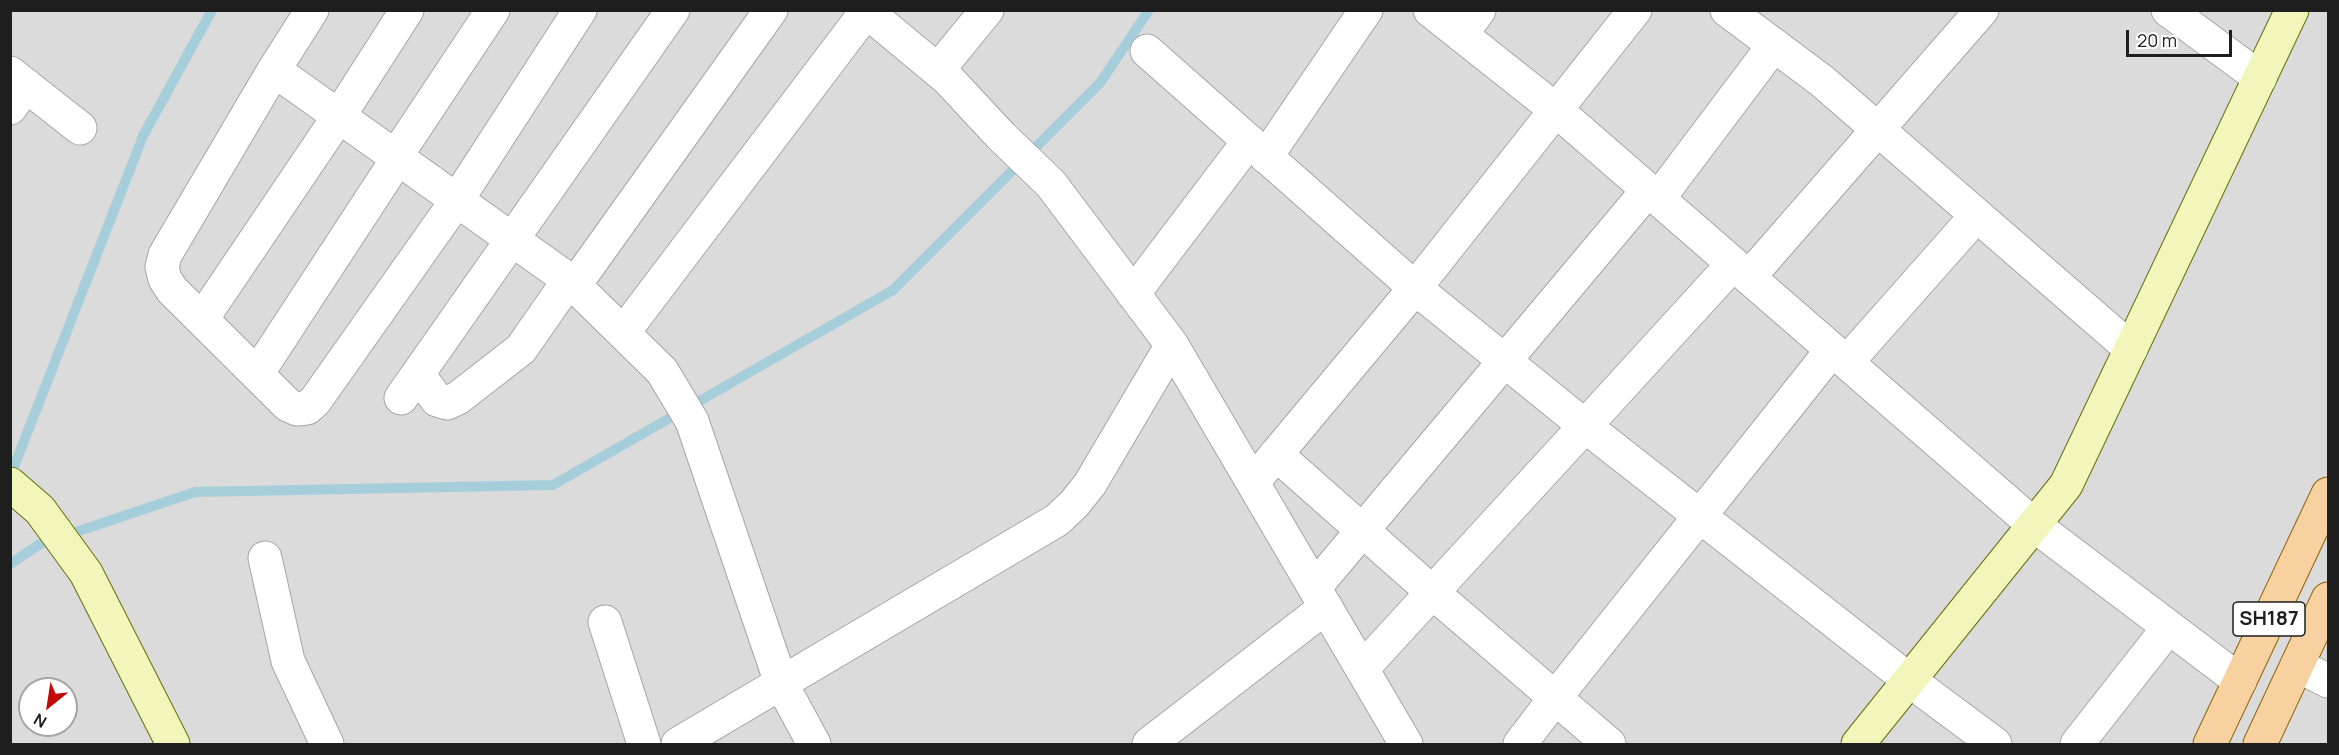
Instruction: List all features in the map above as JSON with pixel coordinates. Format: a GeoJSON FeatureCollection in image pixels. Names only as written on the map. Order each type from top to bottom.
{"type":"FeatureCollection","features":[{"type":"Feature","properties":{"kind":"main road","name":"SH187"},"geometry":{"type":"LineString","coordinates":[[2210,744],[2328,494]]}},
{"type":"Feature","properties":{"kind":"main road","name":"SH187"},"geometry":{"type":"LineString","coordinates":[[2260,744],[2328,599]]}},
{"type":"Feature","properties":{"kind":"street"},"geometry":{"type":"LineString","coordinates":[[312,10],[165,255],[162,267],[165,279],[172,290],[288,405],[297,409],[307,408],[315,401],[457,200],[580,10]]}},
{"type":"Feature","properties":{"kind":"street"},"geometry":{"type":"LineString","coordinates":[[202,320],[407,10]]}},
{"type":"Feature","properties":{"kind":"street"},"geometry":{"type":"LineString","coordinates":[[257,374],[493,10]]}},
{"type":"Feature","properties":{"kind":"street"},"geometry":{"type":"LineString","coordinates":[[673,10],[514,240],[409,386],[447,403],[458,398],[521,349],[572,283],[771,10]]}},
{"type":"Feature","properties":{"kind":"street"},"geometry":{"type":"LineString","coordinates":[[938,70],[987,10]]}},
{"type":"Feature","properties":{"kind":"street"},"geometry":{"type":"LineString","coordinates":[[1133,294],[1258,149],[1366,10]]}},
{"type":"Feature","properties":{"kind":"street"},"geometry":{"type":"LineString","coordinates":[[1430,10],[1470,23],[1556,110],[2034,525],[2240,681]]}},
{"type":"Feature","properties":{"kind":"street"},"geometry":{"type":"LineString","coordinates":[[1253,482],[1415,288],[1635,10]]}},
{"type":"Feature","properties":{"kind":"street"},"geometry":{"type":"LineString","coordinates":[[1727,10],[1822,81],[2131,350]]}},
{"type":"Feature","properties":{"kind":"street"},"geometry":{"type":"LineString","coordinates":[[1362,669],[1585,426],[1879,130],[1982,10]]}},
{"type":"Feature","properties":{"kind":"street"},"geometry":{"type":"LineString","coordinates":[[2168,10],[2260,78]]}},
{"type":"Feature","properties":{"kind":"street"},"geometry":{"type":"LineString","coordinates":[[1858,744],[2066,485],[2292,10]]}},
{"type":"Feature","properties":{"kind":"street"},"geometry":{"type":"LineString","coordinates":[[623,333],[873,13],[938,70],[1051,184],[1172,345],[1406,744]]}},
{"type":"Feature","properties":{"kind":"street"},"geometry":{"type":"LineString","coordinates":[[1149,744],[1320,597],[1362,531],[1505,362],[1653,195],[1774,45]]}},
{"type":"Feature","properties":{"kind":"street"},"geometry":{"type":"LineString","coordinates":[[1147,51],[1415,288],[1505,362],[1909,680],[1995,744]]}},
{"type":"Feature","properties":{"kind":"street"},"geometry":{"type":"LineString","coordinates":[[274,70],[572,283],[666,377],[692,421],[781,683],[814,744]]}},
{"type":"Feature","properties":{"kind":"street"},"geometry":{"type":"LineString","coordinates":[[16,89],[80,128]]}},
{"type":"Feature","properties":{"kind":"street"},"geometry":{"type":"LineString","coordinates":[[1520,744],[1700,516],[1839,356],[1977,215]]}},
{"type":"Feature","properties":{"kind":"street"},"geometry":{"type":"LineString","coordinates":[[678,744],[1057,520],[1090,484],[1172,345]]}},
{"type":"Feature","properties":{"kind":"street"},"geometry":{"type":"LineString","coordinates":[[1276,454],[1609,744]]}},
{"type":"Feature","properties":{"kind":"street"},"geometry":{"type":"LineString","coordinates":[[10,484],[40,510],[86,573],[173,744]]}},
{"type":"Feature","properties":{"kind":"street"},"geometry":{"type":"LineString","coordinates":[[265,558],[288,661],[327,744]]}},
{"type":"Feature","properties":{"kind":"street"},"geometry":{"type":"LineString","coordinates":[[604,622],[644,744]]}},
{"type":"Feature","properties":{"kind":"street"},"geometry":{"type":"LineString","coordinates":[[2077,744],[2169,627]]}},
{"type":"Feature","properties":{"kind":"street"},"geometry":{"type":"LineString","coordinates":[[2297,665],[2328,681]]}},
{"type":"Feature","properties":{"kind":"shaded area"},"geometry":{"type":"Polygon","coordinates":[[[10,11],[2328,11],[2328,744],[11,744],[10,11]]]}},
{"type":"Feature","properties":{"kind":"waterway"},"geometry":{"type":"LineString","coordinates":[[10,477],[143,136],[212,10]]}},
{"type":"Feature","properties":{"kind":"waterway"},"geometry":{"type":"LineString","coordinates":[[10,564],[40,544],[195,492],[553,485],[893,290],[1100,83],[1149,10]]}}]}
